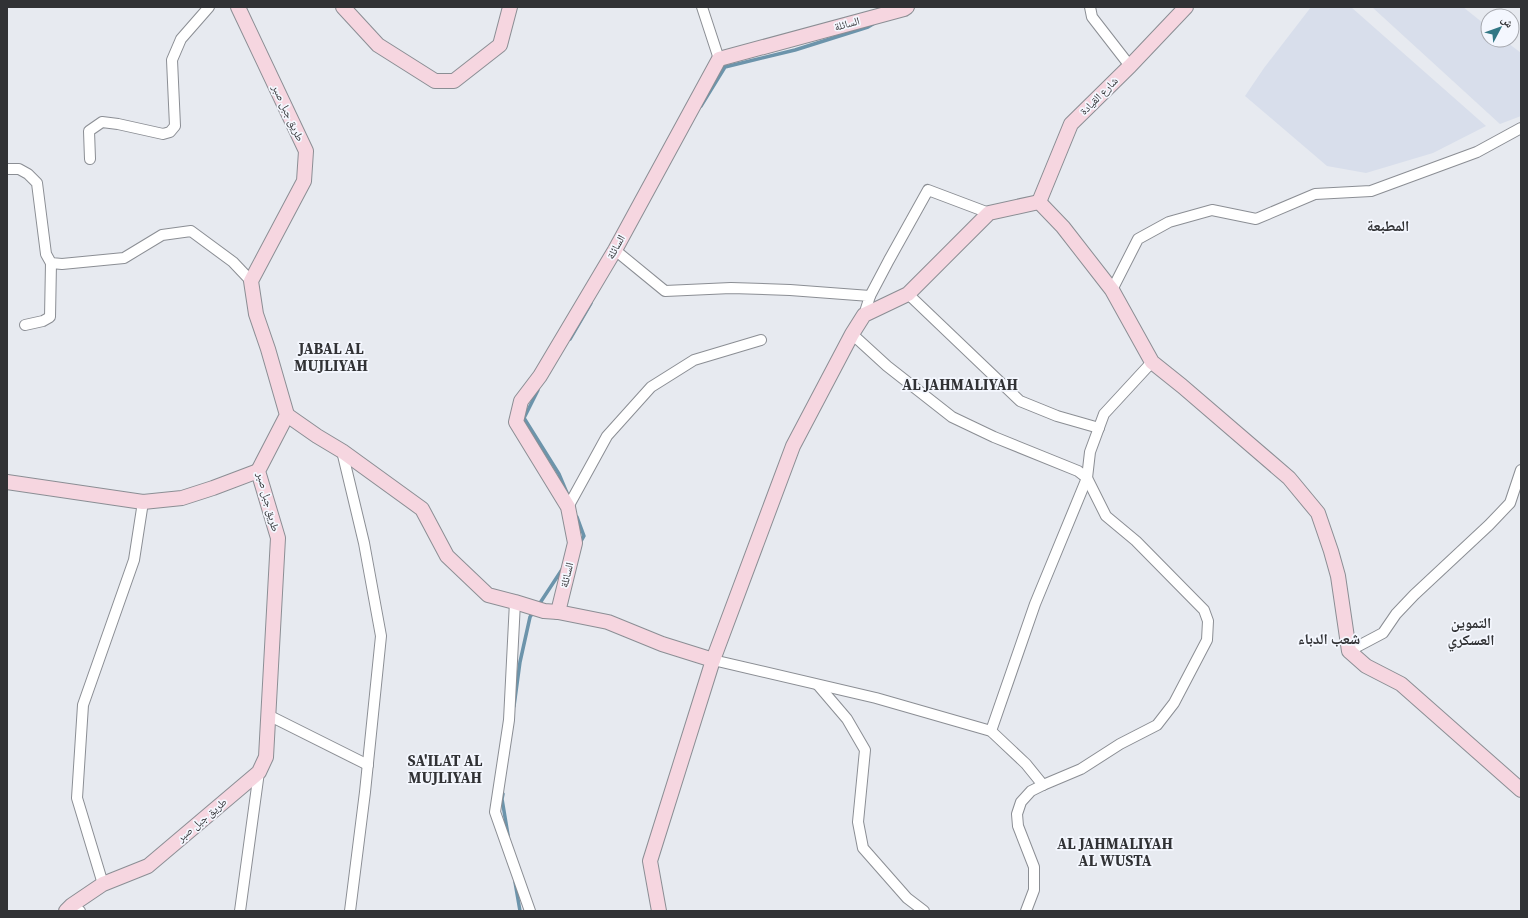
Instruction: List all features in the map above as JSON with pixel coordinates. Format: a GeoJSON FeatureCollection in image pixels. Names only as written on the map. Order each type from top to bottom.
{"type":"FeatureCollection","features":[{"type":"Feature","properties":{"kind":"street"},"geometry":{"type":"LineString","coordinates":[[90,159],[89,131],[102,122],[163,134],[170,132],[175,126],[172,60],[181,39],[209,7]]}},
{"type":"Feature","properties":{"kind":"street","name":"طريق جبل صبر"},"geometry":{"type":"LineString","coordinates":[[238,7],[306,151],[304,181],[251,281]]}},
{"type":"Feature","properties":{"kind":"street"},"geometry":{"type":"LineString","coordinates":[[343,7],[378,45],[435,81],[454,81],[500,45],[510,7]]}},
{"type":"Feature","properties":{"kind":"street"},"geometry":{"type":"LineString","coordinates":[[702,7],[718,58]]}},
{"type":"Feature","properties":{"kind":"street","name":"السائلة"},"geometry":{"type":"LineString","coordinates":[[558,612],[575,543],[568,508],[516,422],[521,401],[540,376],[615,250],[718,58],[907,7]]}},
{"type":"Feature","properties":{"kind":"street"},"geometry":{"type":"LineString","coordinates":[[1090,7],[1092,17],[1130,66]]}},
{"type":"Feature","properties":{"kind":"street","name":"شارع القيادة"},"geometry":{"type":"LineString","coordinates":[[1039,202],[1071,124],[1130,66],[1186,7]]}},
{"type":"Feature","properties":{"kind":"street"},"geometry":{"type":"LineString","coordinates":[[1112,290],[1138,239],[1169,222],[1212,210],[1256,219],[1315,194],[1371,191],[1477,152],[1521,128]]}},
{"type":"Feature","properties":{"kind":"street"},"geometry":{"type":"LineString","coordinates":[[7,169],[18,169],[28,174],[37,183],[46,254],[51,263],[50,317],[43,321],[25,325]]}},
{"type":"Feature","properties":{"kind":"street"},"geometry":{"type":"LineString","coordinates":[[659,911],[650,861],[713,660],[794,446],[852,334],[864,315],[870,296],[928,190],[989,213]]}},
{"type":"Feature","properties":{"kind":"street"},"geometry":{"type":"LineString","coordinates":[[864,315],[908,294],[989,213],[1039,202],[1063,227],[1112,290],[1152,362],[1289,478],[1318,513],[1338,576],[1349,651],[1366,666],[1401,684],[1521,790]]}},
{"type":"Feature","properties":{"kind":"street"},"geometry":{"type":"LineString","coordinates":[[51,263],[62,264],[124,258],[162,235],[191,231],[234,262],[251,281],[256,314],[268,349],[287,415],[342,451],[422,509],[447,556],[488,595],[544,611],[558,612],[608,622],[662,644],[713,660],[876,698],[990,731],[1026,764],[1043,785]]}},
{"type":"Feature","properties":{"kind":"street"},"geometry":{"type":"LineString","coordinates":[[615,250],[665,291],[730,288],[870,296]]}},
{"type":"Feature","properties":{"kind":"street"},"geometry":{"type":"LineString","coordinates":[[908,294],[1020,401],[1057,416],[1099,428]]}},
{"type":"Feature","properties":{"kind":"street"},"geometry":{"type":"LineString","coordinates":[[852,334],[887,366],[952,417],[994,437],[1078,471],[1087,478],[1106,516],[1136,541],[1204,610],[1208,621],[1207,640],[1174,703],[1157,725],[1120,744],[1081,769],[1031,791],[1021,802],[1017,814],[1018,826],[1034,867],[1034,890],[1026,911]]}},
{"type":"Feature","properties":{"kind":"street"},"geometry":{"type":"LineString","coordinates":[[568,508],[607,436],[651,387],[694,360],[761,340]]}},
{"type":"Feature","properties":{"kind":"street"},"geometry":{"type":"LineString","coordinates":[[990,731],[1035,604],[1087,478],[1090,452],[1104,414],[1152,362]]}},
{"type":"Feature","properties":{"kind":"street","name":"طريق جبل صبر"},"geometry":{"type":"LineString","coordinates":[[73,909],[103,884],[148,866],[259,772],[266,757],[278,538],[258,471],[287,415]]}},
{"type":"Feature","properties":{"kind":"street"},"geometry":{"type":"LineString","coordinates":[[342,451],[364,543],[381,636],[368,765],[350,911]]}},
{"type":"Feature","properties":{"kind":"street"},"geometry":{"type":"LineString","coordinates":[[1349,651],[1383,633],[1396,614],[1414,595],[1490,525],[1510,503],[1521,470]]}},
{"type":"Feature","properties":{"kind":"street"},"geometry":{"type":"LineString","coordinates":[[7,482],[143,502],[182,498],[258,471]]}},
{"type":"Feature","properties":{"kind":"street"},"geometry":{"type":"LineString","coordinates":[[103,884],[77,798],[83,705],[134,560],[143,502]]}},
{"type":"Feature","properties":{"kind":"street"},"geometry":{"type":"LineString","coordinates":[[515,602],[509,720],[495,812],[530,911]]}},
{"type":"Feature","properties":{"kind":"street"},"geometry":{"type":"LineString","coordinates":[[818,685],[847,719],[865,750],[858,822],[863,848],[907,898],[924,911]]}},
{"type":"Feature","properties":{"kind":"street"},"geometry":{"type":"LineString","coordinates":[[268,715],[368,765]]}},
{"type":"Feature","properties":{"kind":"street"},"geometry":{"type":"LineString","coordinates":[[240,911],[259,772]]}},
{"type":"Feature","properties":{"kind":"shaded area"},"geometry":{"type":"Polygon","coordinates":[[[1311,7],[1351,7],[1486,126],[1433,153],[1366,173],[1327,166],[1245,96],[1264,68],[1311,7]]]}},
{"type":"Feature","properties":{"kind":"shaded area"},"geometry":{"type":"Polygon","coordinates":[[[1372,7],[1463,7],[1480,21],[1480,48],[1514,48],[1521,53],[1521,116],[1500,124],[1372,7]]]}},
{"type":"Feature","properties":{"kind":"waterway"},"geometry":{"type":"LineString","coordinates":[[701,106],[725,67],[795,50],[868,27],[873,24]]}},
{"type":"Feature","properties":{"kind":"waterway"},"geometry":{"type":"LineString","coordinates":[[570,339],[591,303]]}},
{"type":"Feature","properties":{"kind":"waterway"},"geometry":{"type":"LineString","coordinates":[[538,390],[524,418],[559,474],[567,493]]}},
{"type":"Feature","properties":{"kind":"waterway"},"geometry":{"type":"LineString","coordinates":[[577,517],[584,536],[580,543]]}},
{"type":"Feature","properties":{"kind":"waterway"},"geometry":{"type":"LineString","coordinates":[[538,606],[563,568]]}},
{"type":"Feature","properties":{"kind":"waterway"},"geometry":{"type":"LineString","coordinates":[[514,706],[520,662],[530,617],[534,611]]}},
{"type":"Feature","properties":{"kind":"waterway"},"geometry":{"type":"LineString","coordinates":[[503,794],[502,799],[508,835]]}},
{"type":"Feature","properties":{"kind":"waterway"},"geometry":{"type":"LineString","coordinates":[[515,882],[520,911]]}},
{"type":"Feature","properties":{"kind":"district","name":"المطبعة"},"geometry":{"type":"Point","coordinates":[1388,225]}},
{"type":"Feature","properties":{"kind":"district","name":"JABAL AL MUJLIYAH"},"geometry":{"type":"Point","coordinates":[331,356]}},
{"type":"Feature","properties":{"kind":"district","name":"AL JAHMALIYAH"},"geometry":{"type":"Point","coordinates":[960,384]}},
{"type":"Feature","properties":{"kind":"district","name":"التموين العسكري"},"geometry":{"type":"Point","coordinates":[1471,630]}},
{"type":"Feature","properties":{"kind":"district","name":"شعب الدباء"},"geometry":{"type":"Point","coordinates":[1329,638]}},
{"type":"Feature","properties":{"kind":"district","name":"SA'ILAT AL MUJLIYAH"},"geometry":{"type":"Point","coordinates":[445,768]}},
{"type":"Feature","properties":{"kind":"district","name":"AL JAHMALIYAH AL WUSTA"},"geometry":{"type":"Point","coordinates":[1115,852]}}]}
